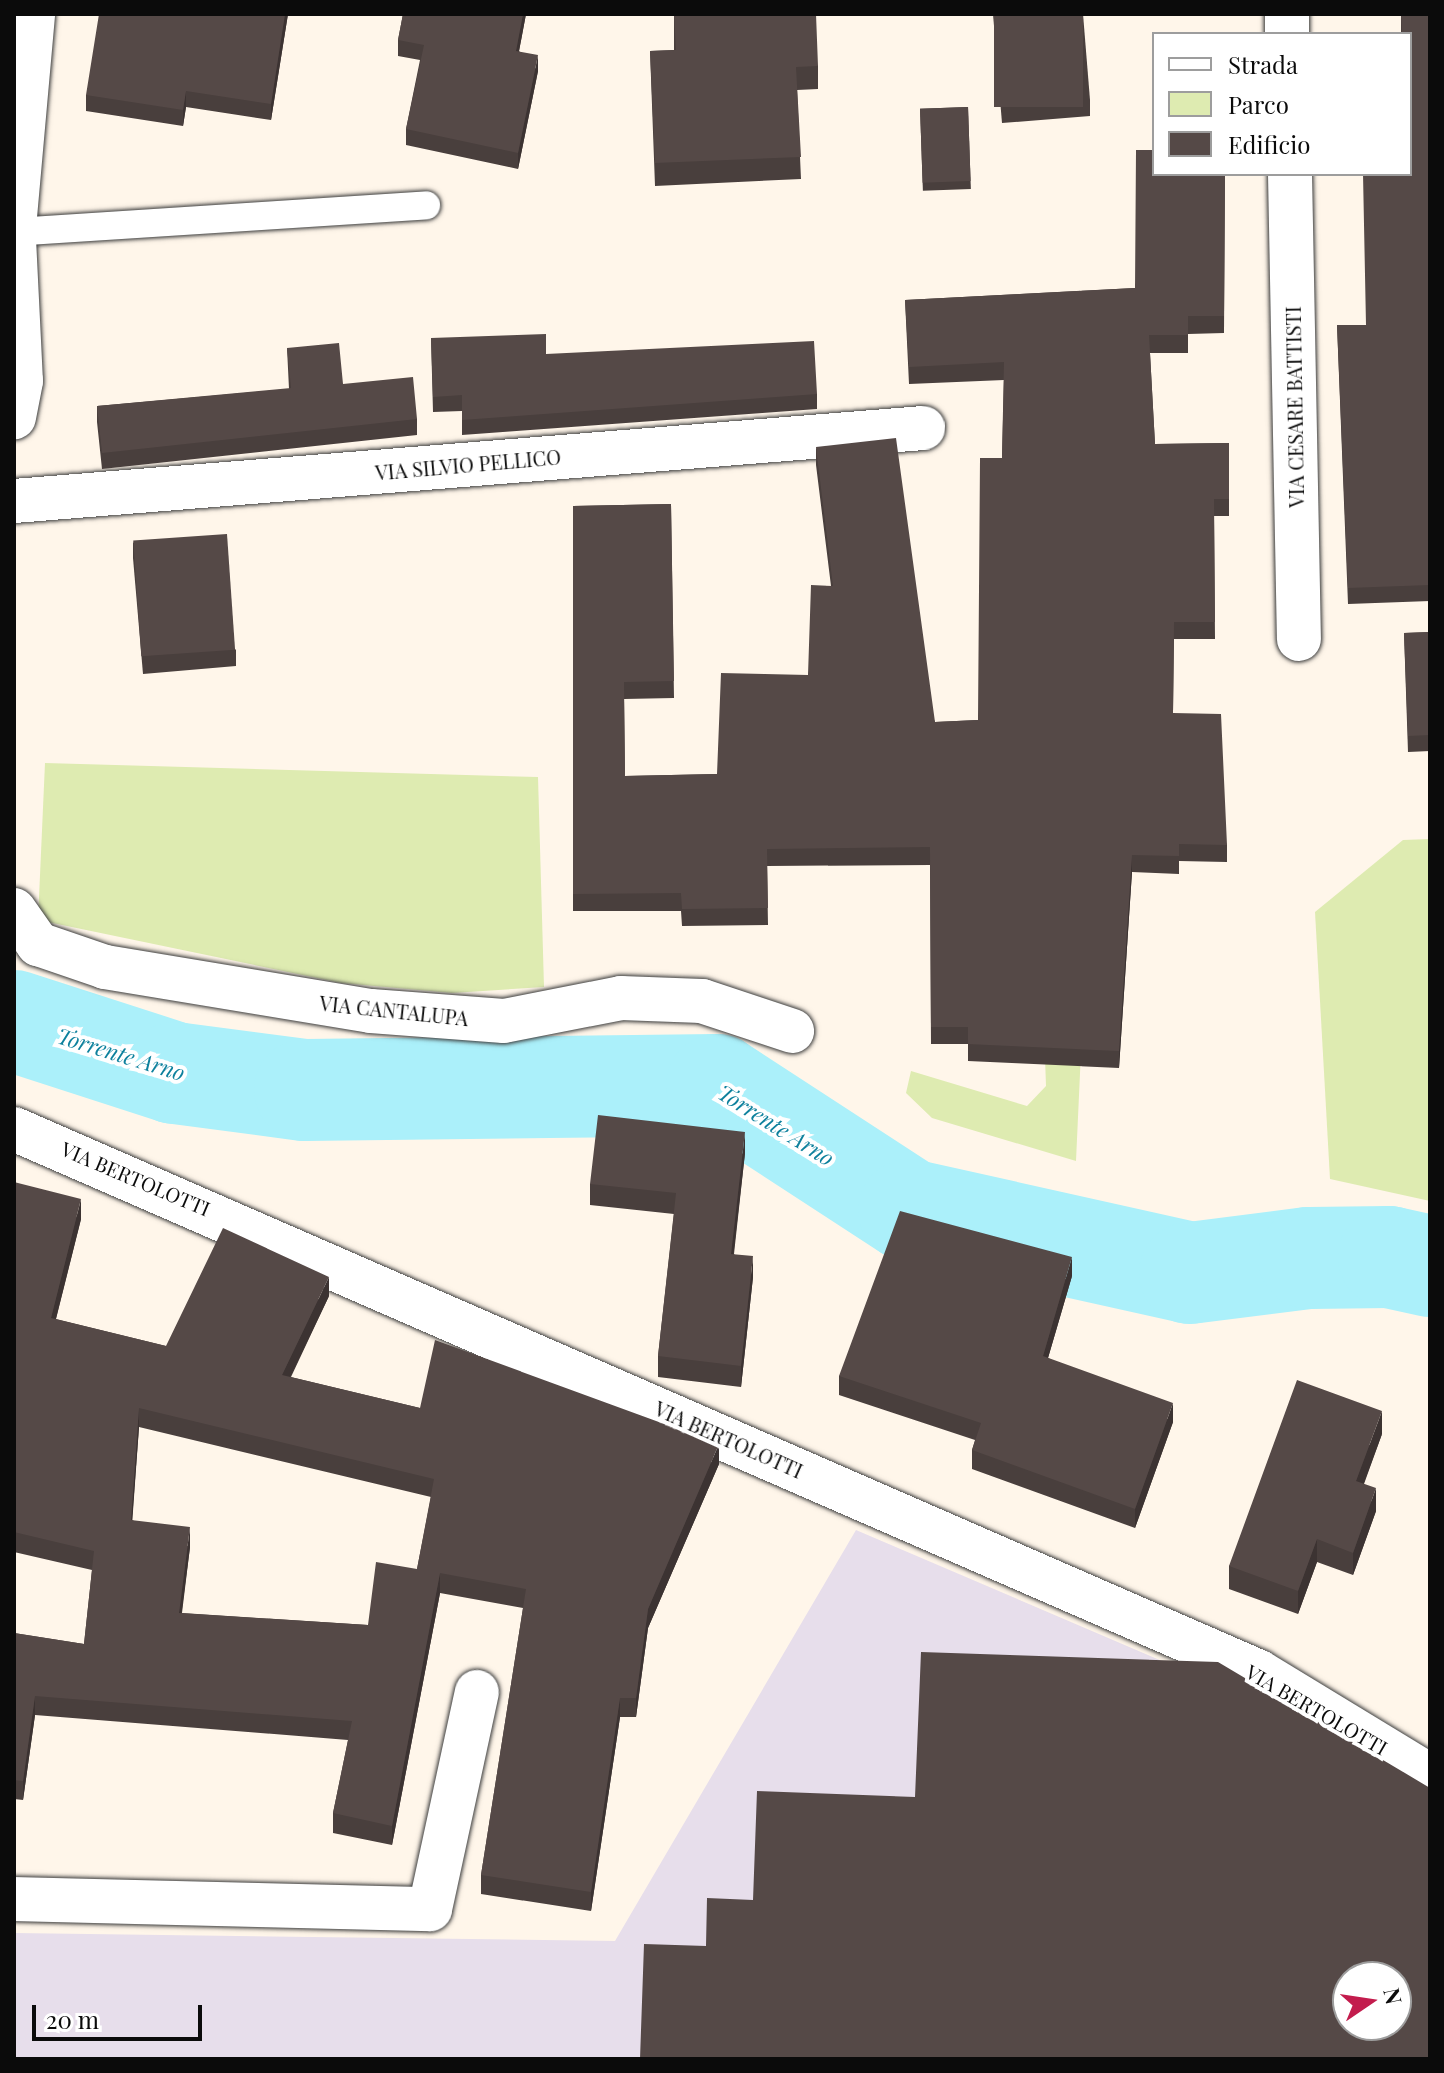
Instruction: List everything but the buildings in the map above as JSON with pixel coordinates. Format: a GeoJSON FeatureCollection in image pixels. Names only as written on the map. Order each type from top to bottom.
{"type":"FeatureCollection","features":[{"type":"Feature","properties":{"kind":"street"},"geometry":{"type":"LineString","coordinates":[[14,230],[33,14]]}},
{"type":"Feature","properties":{"kind":"street","name":"VIA CESARE BATTISTI"},"geometry":{"type":"LineString","coordinates":[[1290,176],[1299,639]]}},
{"type":"Feature","properties":{"kind":"street"},"geometry":{"type":"LineString","coordinates":[[14,239],[21,381],[14,417]]}},
{"type":"Feature","properties":{"kind":"street","name":"VIA SILVIO PELLICO"},"geometry":{"type":"LineString","coordinates":[[14,501],[923,428]]}},
{"type":"Feature","properties":{"kind":"street","name":"VIA CANTALUPA"},"geometry":{"type":"LineString","coordinates":[[14,910],[38,944],[105,967],[371,1011],[504,1021],[621,998],[702,1001],[792,1031]]}},
{"type":"Feature","properties":{"kind":"street","name":"VIA BERTOLOTTI"},"geometry":{"type":"LineString","coordinates":[[14,1129],[1259,1672],[1430,1776]]}},
{"type":"Feature","properties":{"kind":"street"},"geometry":{"type":"LineString","coordinates":[[14,1899],[430,1909],[477,1692]]}},
{"type":"Feature","properties":{"kind":"lane"},"geometry":{"type":"LineString","coordinates":[[14,230],[426,205]]}},
{"type":"Feature","properties":{"kind":"shaded area"},"geometry":{"type":"Polygon","coordinates":[[[856,1530],[1218,1685],[1430,1810],[1430,2059],[14,2059],[14,1933],[615,1941],[856,1530]]]}},
{"type":"Feature","properties":{"kind":"green space"},"geometry":{"type":"Polygon","coordinates":[[[45,763],[538,777],[544,987],[452,993],[341,983],[38,920],[45,763]]]}},
{"type":"Feature","properties":{"kind":"green space"},"geometry":{"type":"Polygon","coordinates":[[[1036,803],[1084,986],[1076,1161],[932,1118],[906,1093],[911,1071],[1027,1106],[1046,1086],[1036,803]]]}},
{"type":"Feature","properties":{"kind":"green space"},"geometry":{"type":"Polygon","coordinates":[[[1430,839],[1430,1201],[1330,1179],[1315,912],[1403,840],[1430,839]]]}},
{"type":"Feature","properties":{"kind":"waterway","name":"Torrente Arno"},"geometry":{"type":"LineString","coordinates":[[14,1021],[175,1073],[305,1090],[717,1085],[909,1210],[1190,1273],[1309,1258],[1389,1257],[1430,1266]]}}]}
